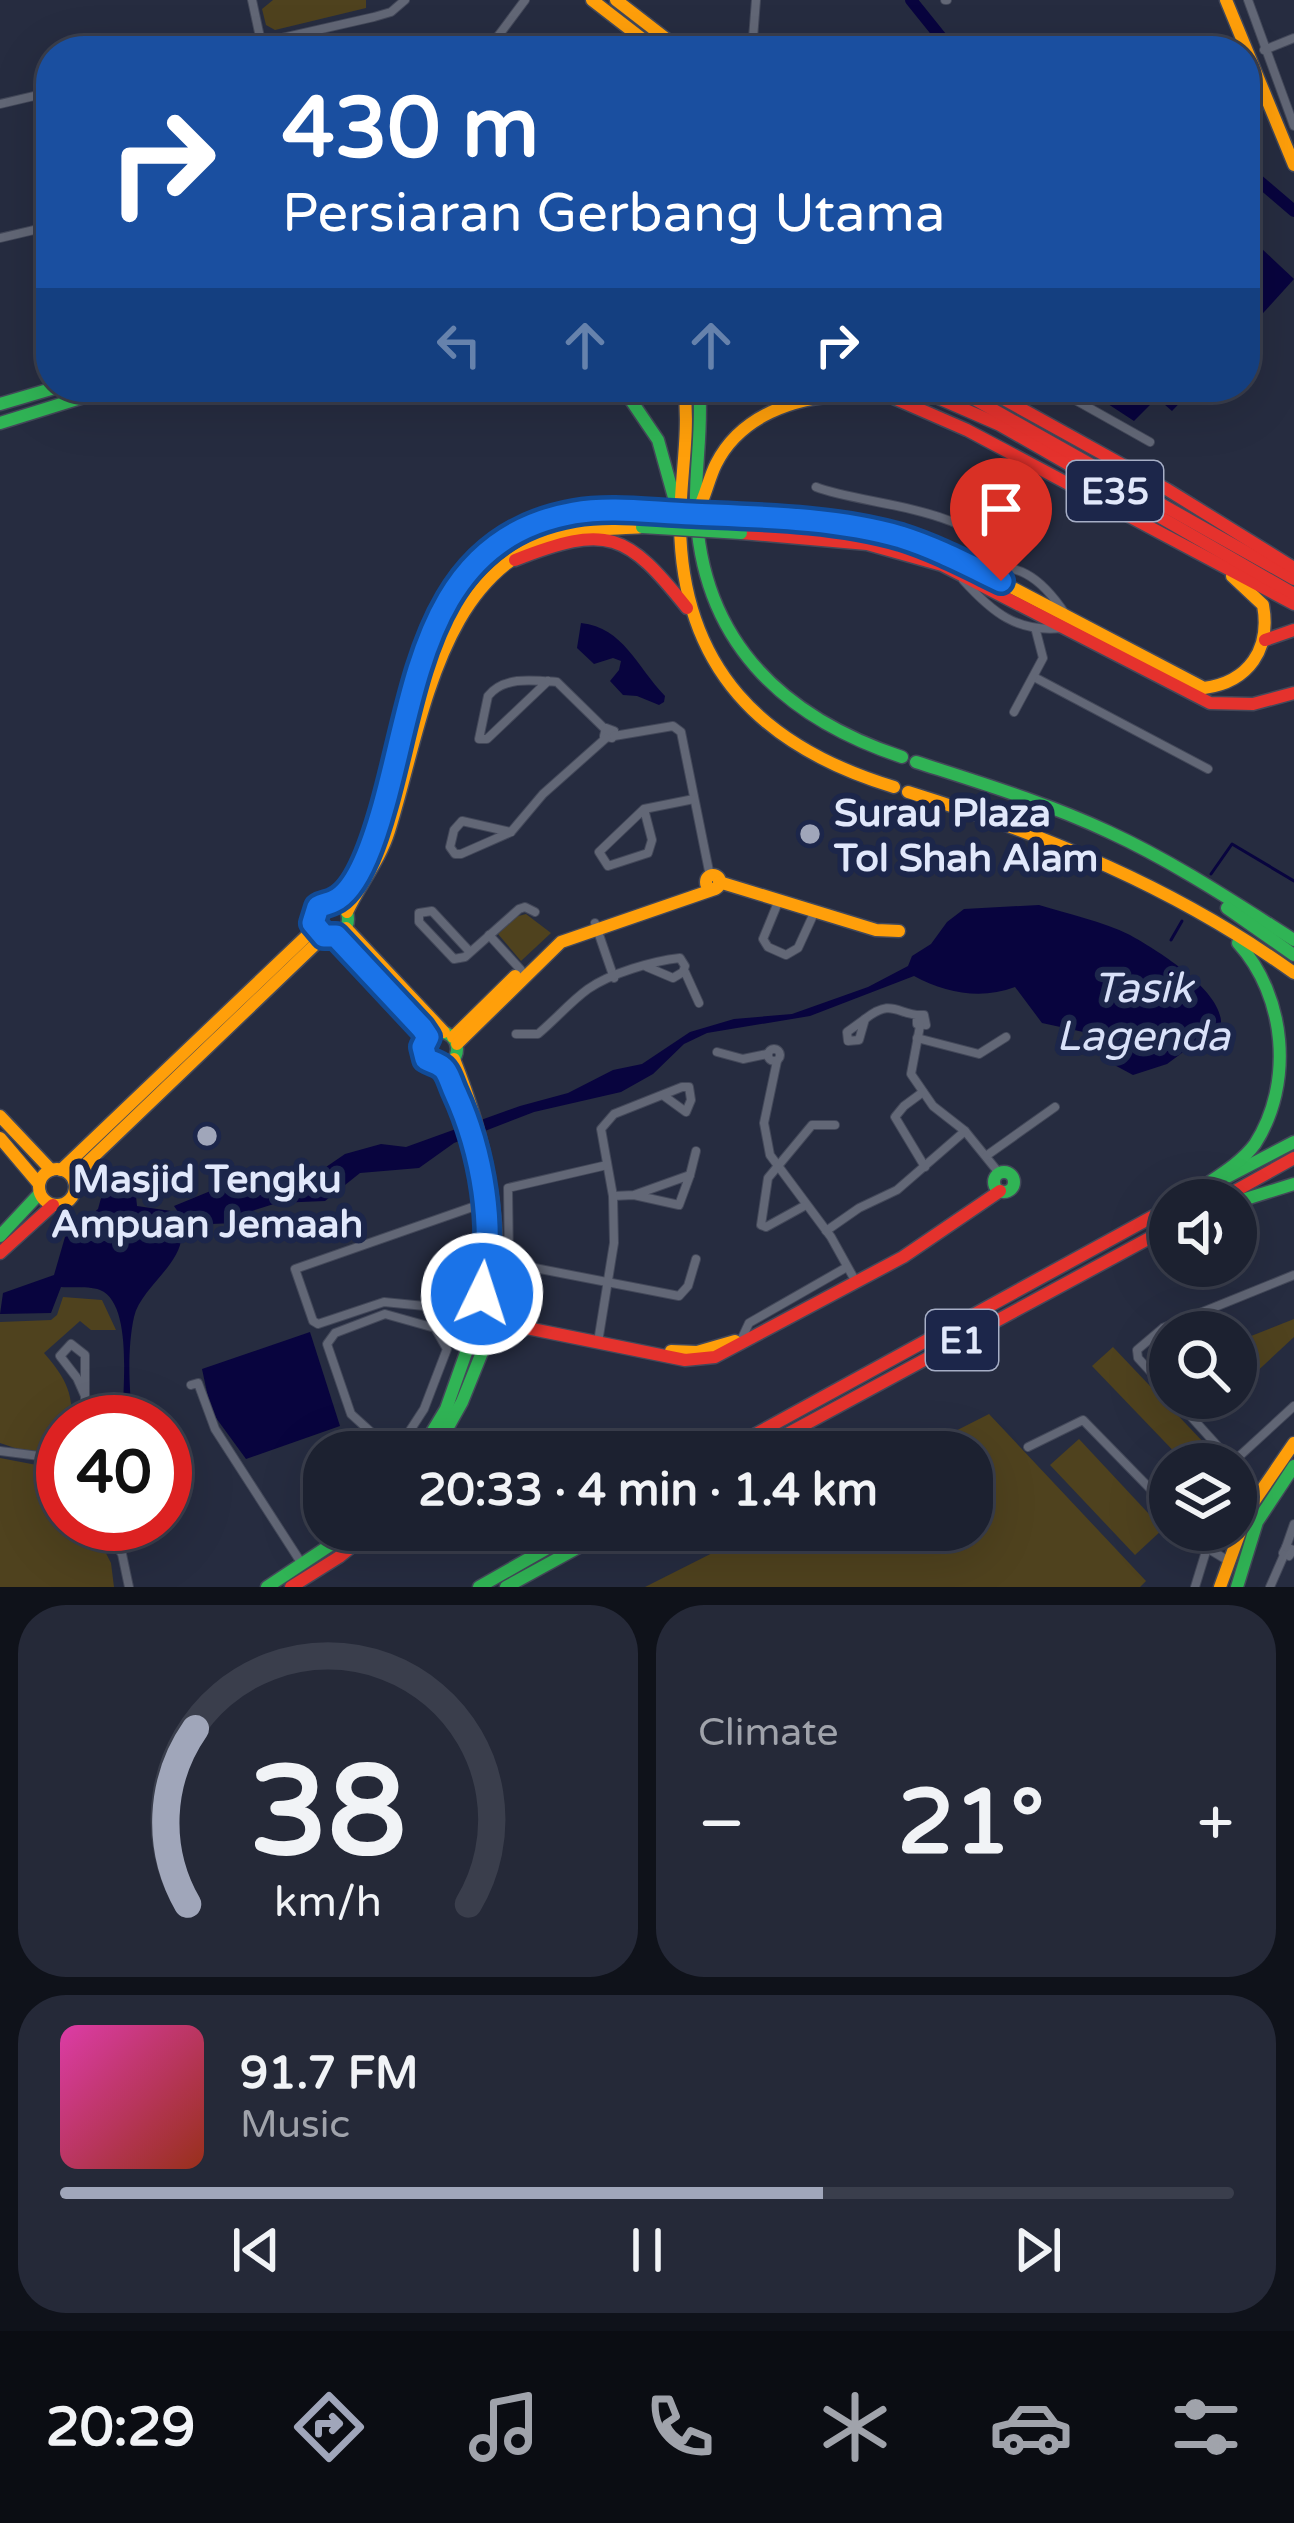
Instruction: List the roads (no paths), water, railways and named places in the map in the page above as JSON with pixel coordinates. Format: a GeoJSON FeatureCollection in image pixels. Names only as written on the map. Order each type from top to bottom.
{"type":"FeatureCollection","features":[{"type":"Feature","properties":{"kind":"main road"},"geometry":{"type":"LineString","coordinates":[[592,0],[639,36]]}},
{"type":"Feature","properties":{"kind":"main road"},"geometry":{"type":"LineString","coordinates":[[616,0],[663,36]]}},
{"type":"Feature","properties":{"kind":"main road"},"geometry":{"type":"LineString","coordinates":[[1226,0],[1241,36]]}},
{"type":"Feature","properties":{"kind":"main road"},"geometry":{"type":"LineString","coordinates":[[1260,82],[1294,165]]}},
{"type":"Feature","properties":{"kind":"main road"},"geometry":{"type":"LineString","coordinates":[[0,404],[36,393]]}},
{"type":"Feature","properties":{"kind":"main road"},"geometry":{"type":"LineString","coordinates":[[0,423],[65,402]]}},
{"type":"Feature","properties":{"kind":"main road"},"geometry":{"type":"LineString","coordinates":[[635,402],[663,452],[680,518]]}},
{"type":"Feature","properties":{"kind":"main road"},"geometry":{"type":"LineString","coordinates":[[686,402],[681,562],[691,611],[709,649],[743,698],[781,736],[823,762],[1053,841],[1208,915],[1294,973]]}},
{"type":"Feature","properties":{"kind":"main road"},"geometry":{"type":"LineString","coordinates":[[703,402],[696,512],[701,558],[717,606],[748,659],[787,699],[852,740],[1081,819],[1198,880],[1294,940]]}},
{"type":"Feature","properties":{"kind":"main road"},"geometry":{"type":"LineString","coordinates":[[696,512],[727,446],[753,421],[802,402]]}},
{"type":"Feature","properties":{"kind":"main road"},"geometry":{"type":"LineString","coordinates":[[869,402],[930,414]]}},
{"type":"Feature","properties":{"kind":"main road"},"geometry":{"type":"LineString","coordinates":[[903,402],[1026,460],[1294,604]]}},
{"type":"Feature","properties":{"kind":"main road","name":"E35"},"geometry":{"type":"LineString","coordinates":[[949,402],[1000,425],[1294,594]]}},
{"type":"Feature","properties":{"kind":"main road","name":"E35"},"geometry":{"type":"LineString","coordinates":[[981,402],[1294,579]]}},
{"type":"Feature","properties":{"kind":"main road"},"geometry":{"type":"LineString","coordinates":[[1009,402],[1168,490],[1294,568]]}},
{"type":"Feature","properties":{"kind":"main road"},"geometry":{"type":"LineString","coordinates":[[0,435],[52,406]]}},
{"type":"Feature","properties":{"kind":"main road"},"geometry":{"type":"LineString","coordinates":[[334,902],[371,847],[427,639],[438,614],[461,580],[509,538],[546,521],[589,511],[741,532],[859,540],[907,552],[962,568],[1204,688],[1237,681],[1265,640],[1263,605],[1228,572]]}},
{"type":"Feature","properties":{"kind":"main road"},"geometry":{"type":"LineString","coordinates":[[0,1253],[53,1205],[70,1199],[88,1162],[346,912],[385,844],[434,668],[449,633],[477,591],[525,550],[559,534],[642,519],[742,517],[880,533],[946,553],[962,568]]}},
{"type":"Feature","properties":{"kind":"main road"},"geometry":{"type":"LineString","coordinates":[[515,560],[579,539],[616,542],[652,564],[691,611]]}},
{"type":"Feature","properties":{"kind":"main road"},"geometry":{"type":"LineString","coordinates":[[1065,621],[1210,703],[1253,704],[1294,693]]}},
{"type":"Feature","properties":{"kind":"main road"},"geometry":{"type":"LineString","coordinates":[[1265,640],[1294,630]]}},
{"type":"Feature","properties":{"kind":"main road"},"geometry":{"type":"LineString","coordinates":[[1198,880],[1214,900],[1294,955]]}},
{"type":"Feature","properties":{"kind":"main road"},"geometry":{"type":"LineString","coordinates":[[346,912],[334,902],[322,903],[314,911],[428,1037],[451,1038],[553,948],[712,882],[876,930],[899,931]]}},
{"type":"Feature","properties":{"kind":"main road"},"geometry":{"type":"LineString","coordinates":[[1208,915],[1274,982],[1287,1015],[1290,1070],[1282,1099],[1258,1142],[1211,1179]]}},
{"type":"Feature","properties":{"kind":"main road"},"geometry":{"type":"LineString","coordinates":[[446,1431],[498,1325],[499,1243],[484,1157],[448,1063],[451,1038],[557,937],[596,927]]}},
{"type":"Feature","properties":{"kind":"main road"},"geometry":{"type":"LineString","coordinates":[[330,932],[451,1038]]}},
{"type":"Feature","properties":{"kind":"main road"},"geometry":{"type":"LineString","coordinates":[[0,1236],[56,1170],[330,932]]}},
{"type":"Feature","properties":{"kind":"main road"},"geometry":{"type":"LineString","coordinates":[[428,1037],[424,1053],[430,1063],[448,1063]]}},
{"type":"Feature","properties":{"kind":"main road"},"geometry":{"type":"LineString","coordinates":[[0,1116],[75,1184]]}},
{"type":"Feature","properties":{"kind":"main road"},"geometry":{"type":"LineString","coordinates":[[0,1138],[53,1205]]}},
{"type":"Feature","properties":{"kind":"main road"},"geometry":{"type":"LineString","coordinates":[[1223,1179],[1294,1142]]}},
{"type":"Feature","properties":{"kind":"main road"},"geometry":{"type":"LineString","coordinates":[[432,1431],[460,1379],[470,1331],[463,1317],[476,1297],[487,1244],[484,1157]]}},
{"type":"Feature","properties":{"kind":"main road"},"geometry":{"type":"LineString","coordinates":[[1256,1179],[1294,1158]]}},
{"type":"Feature","properties":{"kind":"main road"},"geometry":{"type":"LineString","coordinates":[[470,1331],[498,1325],[685,1352],[714,1349],[910,1246],[998,1182]]}},
{"type":"Feature","properties":{"kind":"main road"},"geometry":{"type":"LineString","coordinates":[[1257,1195],[1294,1184]]}},
{"type":"Feature","properties":{"kind":"main road","name":"E1"},"geometry":{"type":"LineString","coordinates":[[761,1431],[1149,1219]]}},
{"type":"Feature","properties":{"kind":"main road","name":"E1"},"geometry":{"type":"LineString","coordinates":[[793,1431],[1149,1240]]}},
{"type":"Feature","properties":{"kind":"main road"},"geometry":{"type":"LineString","coordinates":[[598,1340],[685,1360],[715,1357],[852,1276]]}},
{"type":"Feature","properties":{"kind":"main road"},"geometry":{"type":"LineString","coordinates":[[476,1297],[497,1299]]}},
{"type":"Feature","properties":{"kind":"main road"},"geometry":{"type":"LineString","coordinates":[[1257,1493],[1294,1444]]}},
{"type":"Feature","properties":{"kind":"main road"},"geometry":{"type":"LineString","coordinates":[[1237,1587],[1258,1522],[1294,1466]]}},
{"type":"Feature","properties":{"kind":"main road"},"geometry":{"type":"LineString","coordinates":[[267,1587],[324,1551]]}},
{"type":"Feature","properties":{"kind":"main road"},"geometry":{"type":"LineString","coordinates":[[291,1587],[347,1551]]}},
{"type":"Feature","properties":{"kind":"main road"},"geometry":{"type":"LineString","coordinates":[[479,1587],[542,1551]]}},
{"type":"Feature","properties":{"kind":"main road"},"geometry":{"type":"LineString","coordinates":[[506,1587],[572,1551]]}},
{"type":"Feature","properties":{"kind":"main road"},"geometry":{"type":"LineString","coordinates":[[1220,1587],[1231,1551]]}},
{"type":"Feature","properties":{"kind":"street"},"geometry":{"type":"LineString","coordinates":[[252,0],[260,36]]}},
{"type":"Feature","properties":{"kind":"street"},"geometry":{"type":"LineString","coordinates":[[384,14],[391,0]]}},
{"type":"Feature","properties":{"kind":"street"},"geometry":{"type":"LineString","coordinates":[[303,36],[384,14],[405,0]]}},
{"type":"Feature","properties":{"kind":"street"},"geometry":{"type":"LineString","coordinates":[[498,36],[525,0]]}},
{"type":"Feature","properties":{"kind":"street"},"geometry":{"type":"LineString","coordinates":[[753,36],[756,0]]}},
{"type":"Feature","properties":{"kind":"street"},"geometry":{"type":"LineString","coordinates":[[1248,0],[1260,36]]}},
{"type":"Feature","properties":{"kind":"street"},"geometry":{"type":"LineString","coordinates":[[1260,38],[1294,126]]}},
{"type":"Feature","properties":{"kind":"street"},"geometry":{"type":"LineString","coordinates":[[1264,50],[1294,38]]}},
{"type":"Feature","properties":{"kind":"street"},"geometry":{"type":"LineString","coordinates":[[0,104],[36,96]]}},
{"type":"Feature","properties":{"kind":"street"},"geometry":{"type":"LineString","coordinates":[[0,238],[36,230]]}},
{"type":"Feature","properties":{"kind":"street"},"geometry":{"type":"LineString","coordinates":[[1079,402],[1150,442]]}},
{"type":"Feature","properties":{"kind":"street"},"geometry":{"type":"LineString","coordinates":[[816,487],[938,517],[987,540],[1000,564]]}},
{"type":"Feature","properties":{"kind":"street"},"geometry":{"type":"LineString","coordinates":[[1000,564],[1028,573],[1044,586],[1065,621],[1036,631],[997,614],[962,568],[1000,564]]}},
{"type":"Feature","properties":{"kind":"street"},"geometry":{"type":"LineString","coordinates":[[1014,712],[1043,649],[1036,631]]}},
{"type":"Feature","properties":{"kind":"street"},"geometry":{"type":"LineString","coordinates":[[1034,677],[1208,769]]}},
{"type":"Feature","properties":{"kind":"street"},"geometry":{"type":"LineString","coordinates":[[548,681],[487,739],[479,739],[488,696],[506,682],[548,681],[562,685],[608,734]]}},
{"type":"Feature","properties":{"kind":"street"},"geometry":{"type":"LineString","coordinates":[[512,832],[462,821],[454,830],[450,848],[460,854],[512,832],[543,794],[608,734],[677,728],[683,736],[712,882]]}},
{"type":"Feature","properties":{"kind":"street"},"geometry":{"type":"LineString","coordinates":[[644,809],[652,840],[648,853],[608,866],[599,852],[644,809],[694,799]]}},
{"type":"Feature","properties":{"kind":"street"},"geometry":{"type":"LineString","coordinates":[[779,900],[763,939],[768,947],[786,955],[798,949],[815,911]]}},
{"type":"Feature","properties":{"kind":"street"},"geometry":{"type":"LineString","coordinates":[[470,952],[432,911],[419,913],[419,922],[460,960],[470,952],[519,909],[535,912]]}},
{"type":"Feature","properties":{"kind":"street"},"geometry":{"type":"LineString","coordinates":[[596,927],[614,978]]}},
{"type":"Feature","properties":{"kind":"street"},"geometry":{"type":"LineString","coordinates":[[489,935],[521,970]]}},
{"type":"Feature","properties":{"kind":"street"},"geometry":{"type":"LineString","coordinates":[[516,1034],[538,1034],[586,990],[678,957],[684,961],[699,1003]]}},
{"type":"Feature","properties":{"kind":"street"},"geometry":{"type":"LineString","coordinates":[[647,967],[670,978],[684,970]]}},
{"type":"Feature","properties":{"kind":"street"},"geometry":{"type":"LineString","coordinates":[[865,1018],[890,1007],[919,1021],[910,1070],[933,1106],[965,1131],[986,1156],[998,1182]]}},
{"type":"Feature","properties":{"kind":"street"},"geometry":{"type":"LineString","coordinates":[[917,1038],[979,1054],[1006,1037]]}},
{"type":"Feature","properties":{"kind":"street"},"geometry":{"type":"LineString","coordinates":[[717,1052],[743,1059],[772,1057],[765,1139],[776,1167],[826,1232],[852,1276]]}},
{"type":"Feature","properties":{"kind":"street"},"geometry":{"type":"LineString","coordinates":[[598,1340],[610,1282],[613,1196],[603,1124],[614,1114],[664,1096],[689,1088],[692,1100],[686,1117],[664,1096]]}},
{"type":"Feature","properties":{"kind":"street"},"geometry":{"type":"LineString","coordinates":[[923,1092],[896,1118],[925,1167]]}},
{"type":"Feature","properties":{"kind":"street"},"geometry":{"type":"LineString","coordinates":[[986,1156],[1055,1107]]}},
{"type":"Feature","properties":{"kind":"street"},"geometry":{"type":"LineString","coordinates":[[806,1205],[766,1227],[760,1225],[768,1178],[776,1167],[812,1125],[835,1125]]}},
{"type":"Feature","properties":{"kind":"street"},"geometry":{"type":"LineString","coordinates":[[826,1232],[897,1190],[965,1131]]}},
{"type":"Feature","properties":{"kind":"street"},"geometry":{"type":"LineString","coordinates":[[613,1196],[634,1195],[680,1205],[696,1151]]}},
{"type":"Feature","properties":{"kind":"street"},"geometry":{"type":"LineString","coordinates":[[608,1165],[508,1188],[509,1263],[679,1296],[688,1286],[696,1258]]}},
{"type":"Feature","properties":{"kind":"street"},"geometry":{"type":"LineString","coordinates":[[634,1195],[690,1175]]}},
{"type":"Feature","properties":{"kind":"street"},"geometry":{"type":"LineString","coordinates":[[476,1297],[450,1308],[398,1301],[315,1323],[295,1269],[484,1203]]}},
{"type":"Feature","properties":{"kind":"street"},"geometry":{"type":"LineString","coordinates":[[1205,1311],[1294,1275]]}},
{"type":"Feature","properties":{"kind":"street"},"geometry":{"type":"LineString","coordinates":[[396,1315],[398,1301]]}},
{"type":"Feature","properties":{"kind":"street"},"geometry":{"type":"LineString","coordinates":[[439,1308],[470,1331]]}},
{"type":"Feature","properties":{"kind":"street"},"geometry":{"type":"LineString","coordinates":[[370,1431],[351,1414],[327,1344],[332,1336],[378,1316],[396,1315],[439,1330],[447,1349],[424,1409],[409,1431]]}},
{"type":"Feature","properties":{"kind":"street"},"geometry":{"type":"LineString","coordinates":[[1149,1340],[1137,1350],[1149,1370]]}},
{"type":"Feature","properties":{"kind":"street"},"geometry":{"type":"LineString","coordinates":[[71,1344],[85,1355],[85,1396],[60,1356],[71,1344]]}},
{"type":"Feature","properties":{"kind":"street"},"geometry":{"type":"LineString","coordinates":[[191,1385],[198,1383],[215,1429],[303,1566]]}},
{"type":"Feature","properties":{"kind":"street"},"geometry":{"type":"LineString","coordinates":[[1256,1443],[1294,1406]]}},
{"type":"Feature","properties":{"kind":"street"},"geometry":{"type":"LineString","coordinates":[[1193,1419],[1215,1443]]}},
{"type":"Feature","properties":{"kind":"street"},"geometry":{"type":"LineString","coordinates":[[1028,1447],[1083,1420],[1149,1488]]}},
{"type":"Feature","properties":{"kind":"street"},"geometry":{"type":"LineString","coordinates":[[0,1450],[36,1455]]}},
{"type":"Feature","properties":{"kind":"street"},"geometry":{"type":"LineString","coordinates":[[1270,1587],[1289,1551],[1294,1524]]}},
{"type":"Feature","properties":{"kind":"street"},"geometry":{"type":"LineString","coordinates":[[120,1551],[129,1587]]}},
{"type":"Feature","properties":{"kind":"street"},"geometry":{"type":"LineString","coordinates":[[1195,1587],[1206,1551]]}},
{"type":"Feature","properties":{"kind":"street"},"geometry":{"type":"LineString","coordinates":[[1212,1551],[1227,1560]]}},
{"type":"Feature","properties":{"kind":"water"},"geometry":{"type":"Polygon","coordinates":[[[1260,247],[1294,279],[1260,316],[1260,247]]]}},
{"type":"Feature","properties":{"kind":"water"},"geometry":{"type":"Polygon","coordinates":[[[1105,402],[1153,402],[1134,421],[1105,402]]]}},
{"type":"Feature","properties":{"kind":"water"},"geometry":{"type":"Polygon","coordinates":[[[581,623],[619,640],[665,696],[664,702],[659,705],[623,695],[610,681],[621,661],[613,658],[594,664],[577,648],[581,623]]]}},
{"type":"Feature","properties":{"kind":"water","name":"Tasik Lagenda"},"geometry":{"type":"Polygon","coordinates":[[[1039,905],[1108,926],[1156,951],[1200,985],[1219,1011],[1221,1024],[1167,1064],[1133,1075],[1107,1061],[1088,1033],[1042,1023],[1015,987],[964,993],[914,976],[810,1016],[707,1033],[684,1044],[653,1074],[621,1092],[534,1112],[454,1143],[419,1168],[360,1173],[325,1201],[277,1203],[235,1223],[187,1225],[174,1206],[264,1169],[280,1182],[310,1178],[345,1154],[381,1144],[406,1147],[568,1093],[613,1070],[642,1064],[690,1032],[734,1019],[792,1014],[868,987],[908,966],[912,956],[931,944],[964,909],[1039,905]]]}},
{"type":"Feature","properties":{"kind":"water"},"geometry":{"type":"Polygon","coordinates":[[[118,1172],[134,1177],[137,1206],[171,1211],[180,1226],[177,1253],[134,1317],[131,1395],[123,1395],[117,1310],[100,1290],[61,1287],[51,1313],[0,1314],[3,1293],[54,1275],[65,1237],[98,1209],[106,1180],[118,1172]]]}},
{"type":"Feature","properties":{"kind":"water"},"geometry":{"type":"Polygon","coordinates":[[[310,1332],[340,1426],[303,1431],[303,1439],[246,1459],[211,1411],[202,1369],[310,1332]]]}},
{"type":"Feature","properties":{"kind":"waterway"},"geometry":{"type":"LineString","coordinates":[[911,0],[940,36]]}},
{"type":"Feature","properties":{"kind":"waterway"},"geometry":{"type":"LineString","coordinates":[[1260,182],[1294,211]]}},
{"type":"Feature","properties":{"kind":"waterway"},"geometry":{"type":"LineString","coordinates":[[1211,874],[1232,844],[1294,881]]}},
{"type":"Feature","properties":{"kind":"waterway"},"geometry":{"type":"LineString","coordinates":[[1171,940],[1182,921]]}},
{"type":"Feature","properties":{"kind":"place","name":"Surau Plaza Tol Shah Alam"},"geometry":{"type":"Point","coordinates":[810,834]}},
{"type":"Feature","properties":{"kind":"place","name":"Masjid Tengku Ampuan Jemaah"},"geometry":{"type":"Point","coordinates":[207,1136]}}]}
